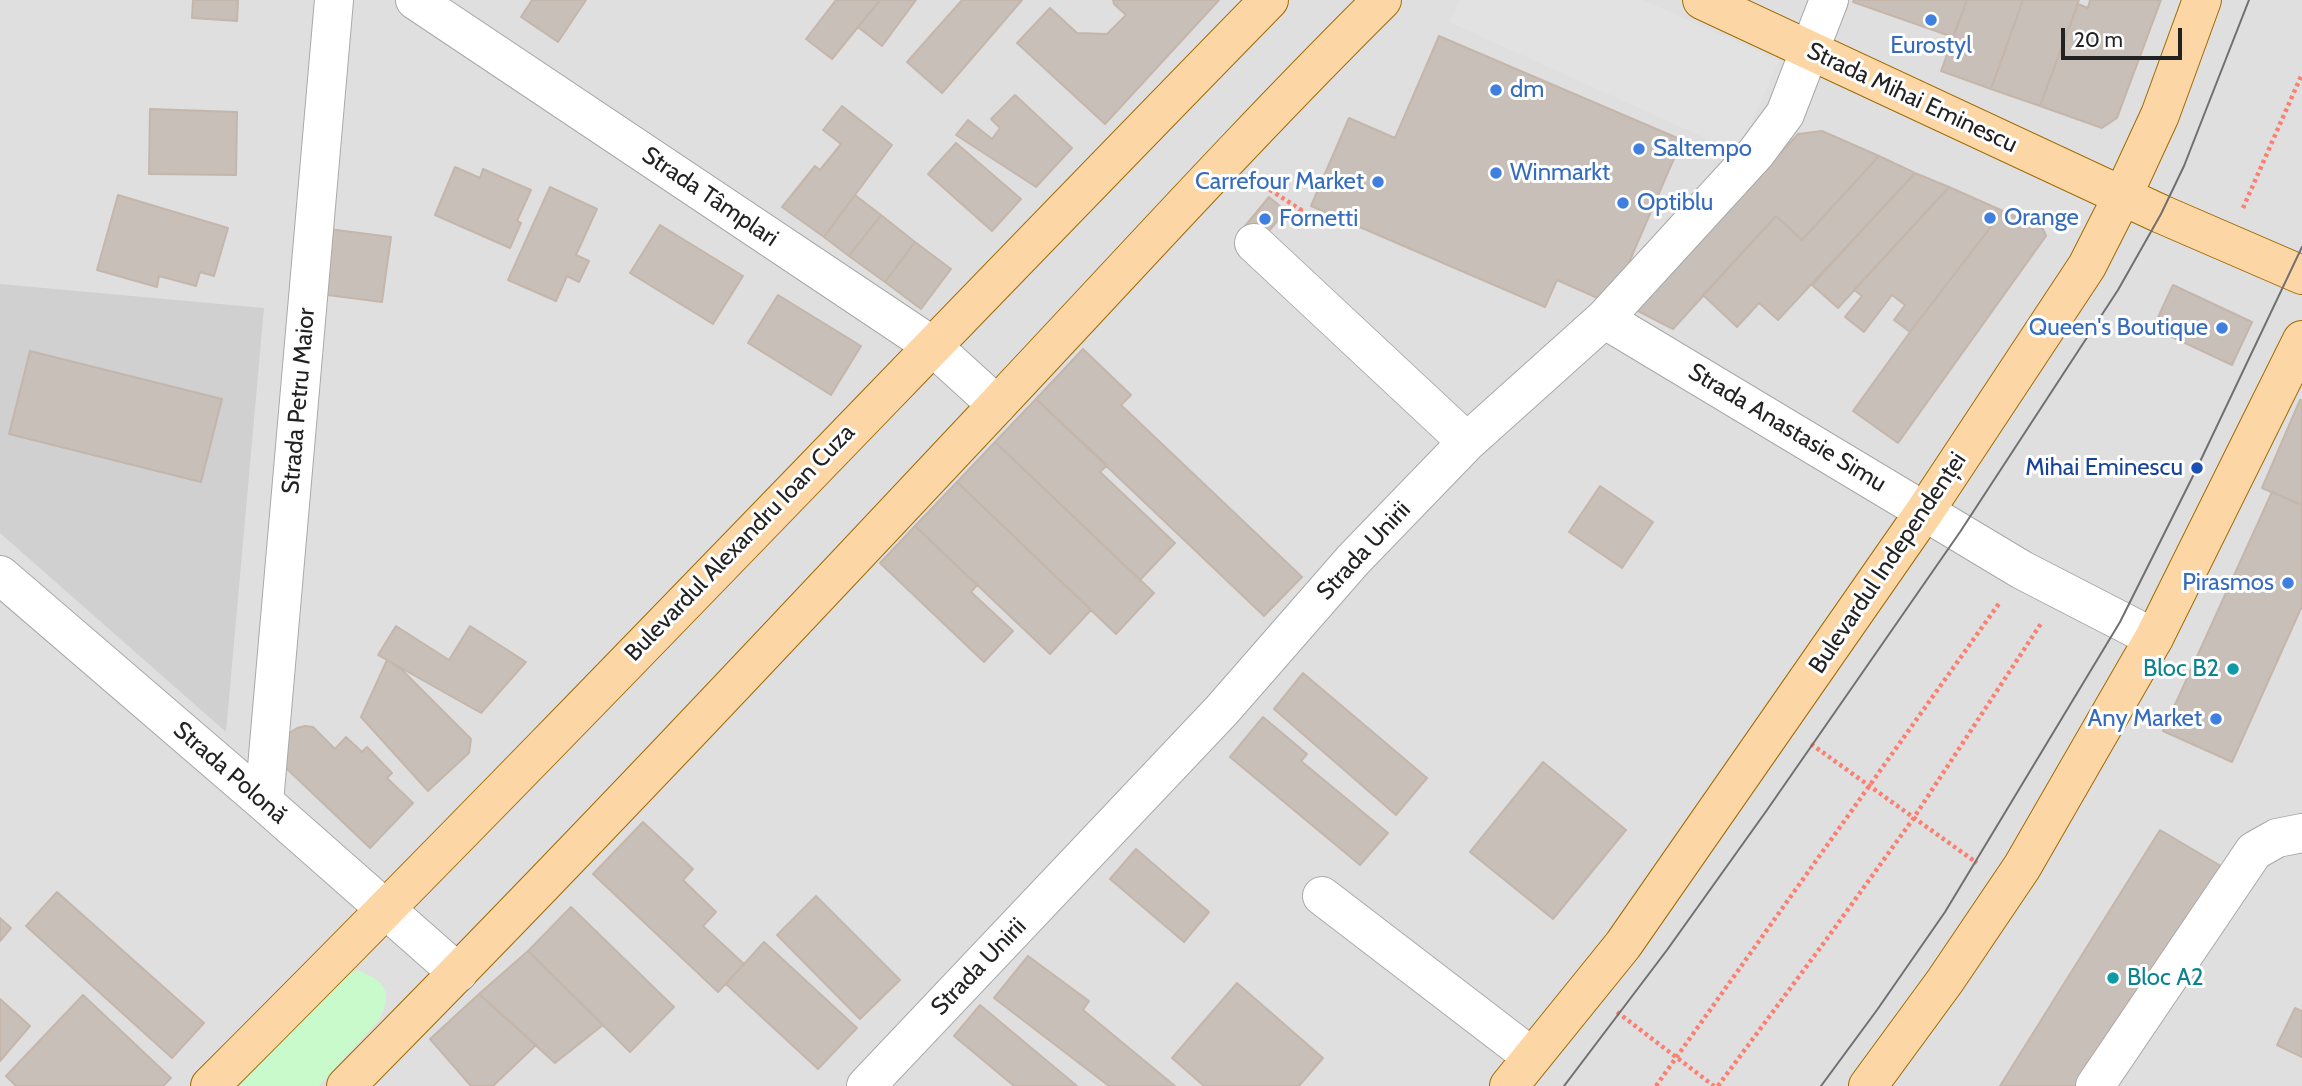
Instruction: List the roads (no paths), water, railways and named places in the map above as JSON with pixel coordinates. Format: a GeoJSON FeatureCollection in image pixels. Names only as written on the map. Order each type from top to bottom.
{"type":"FeatureCollection","features":[{"type":"Feature","properties":{"kind":"main road","name":"Bulevardul Alexandru Ioan Cuza"},"geometry":{"type":"LineString","coordinates":[[210,1086],[387,909],[931,345],[1269,0]]}},
{"type":"Feature","properties":{"kind":"main road"},"geometry":{"type":"LineString","coordinates":[[346,1086],[458,973],[1234,151],[1382,0]]}},
{"type":"Feature","properties":{"kind":"main road","name":"Strada Mihai Eminescu"},"geometry":{"type":"LineString","coordinates":[[1702,0],[2302,275]]}},
{"type":"Feature","properties":{"kind":"main road","name":"Bulevardul Independenței"},"geometry":{"type":"LineString","coordinates":[[1509,1086],[1623,945],[1925,511],[2087,266],[2160,115],[2202,0]]}},
{"type":"Feature","properties":{"kind":"main road"},"geometry":{"type":"LineString","coordinates":[[1868,1086],[1945,981],[2011,884],[2154,638],[2302,340]]}},
{"type":"Feature","properties":{"kind":"street","name":"Strada Petru Maior"},"geometry":{"type":"LineString","coordinates":[[264,802],[334,0]]}},
{"type":"Feature","properties":{"kind":"street","name":"Strada Tâmplari"},"geometry":{"type":"LineString","coordinates":[[415,0],[931,345],[997,405]]}},
{"type":"Feature","properties":{"kind":"street","name":"Strada Unirii"},"geometry":{"type":"LineString","coordinates":[[866,1086],[1212,720],[1353,560],[1467,442],[1604,319],[1756,153],[1785,114],[1829,0]]}},
{"type":"Feature","properties":{"kind":"street"},"geometry":{"type":"LineString","coordinates":[[1254,243],[1467,442]]}},
{"type":"Feature","properties":{"kind":"street","name":"Strada Anastasie Simu"},"geometry":{"type":"LineString","coordinates":[[1604,319],[2022,570],[2154,638]]}},
{"type":"Feature","properties":{"kind":"street","name":"Strada Polonă"},"geometry":{"type":"LineString","coordinates":[[0,575],[458,973]]}},
{"type":"Feature","properties":{"kind":"street"},"geometry":{"type":"LineString","coordinates":[[2095,1086],[2255,851],[2277,838],[2302,833]]}},
{"type":"Feature","properties":{"kind":"street"},"geometry":{"type":"LineString","coordinates":[[1322,896],[1532,1057]]}},
{"type":"Feature","properties":{"kind":"tram line"},"geometry":{"type":"LineString","coordinates":[[1564,1086],[1667,950],[1767,810],[1960,532],[2118,290],[2161,214],[2184,166],[2249,0]]}},
{"type":"Feature","properties":{"kind":"tram line"},"geometry":{"type":"LineString","coordinates":[[1821,1086],[1945,912],[2120,622],[2302,247]]}},
{"type":"Feature","properties":{"kind":"place","name":"Eurostyl"},"geometry":{"type":"Point","coordinates":[1931,20]}},
{"type":"Feature","properties":{"kind":"place","name":"dm"},"geometry":{"type":"Point","coordinates":[1496,90]}},
{"type":"Feature","properties":{"kind":"place","name":"Saltempo"},"geometry":{"type":"Point","coordinates":[1639,149]}},
{"type":"Feature","properties":{"kind":"place","name":"Winmarkt"},"geometry":{"type":"Point","coordinates":[1496,173]}},
{"type":"Feature","properties":{"kind":"place","name":"Carrefour Market"},"geometry":{"type":"Point","coordinates":[1378,182]}},
{"type":"Feature","properties":{"kind":"place","name":"Optiblu"},"geometry":{"type":"Point","coordinates":[1623,203]}},
{"type":"Feature","properties":{"kind":"place","name":"Orange"},"geometry":{"type":"Point","coordinates":[1990,218]}},
{"type":"Feature","properties":{"kind":"place","name":"Fornetti"},"geometry":{"type":"Point","coordinates":[1265,219]}},
{"type":"Feature","properties":{"kind":"place","name":"Queen's Boutique"},"geometry":{"type":"Point","coordinates":[2222,328]}},
{"type":"Feature","properties":{"kind":"place","name":"Mihai Eminescu"},"geometry":{"type":"Point","coordinates":[2197,468]}},
{"type":"Feature","properties":{"kind":"place","name":"Pirasmos"},"geometry":{"type":"Point","coordinates":[2288,583]}},
{"type":"Feature","properties":{"kind":"place","name":"Bloc B2"},"geometry":{"type":"Point","coordinates":[2233,669]}},
{"type":"Feature","properties":{"kind":"place","name":"Any Market"},"geometry":{"type":"Point","coordinates":[2216,719]}},
{"type":"Feature","properties":{"kind":"place","name":"Bloc A2"},"geometry":{"type":"Point","coordinates":[2113,978]}}]}
